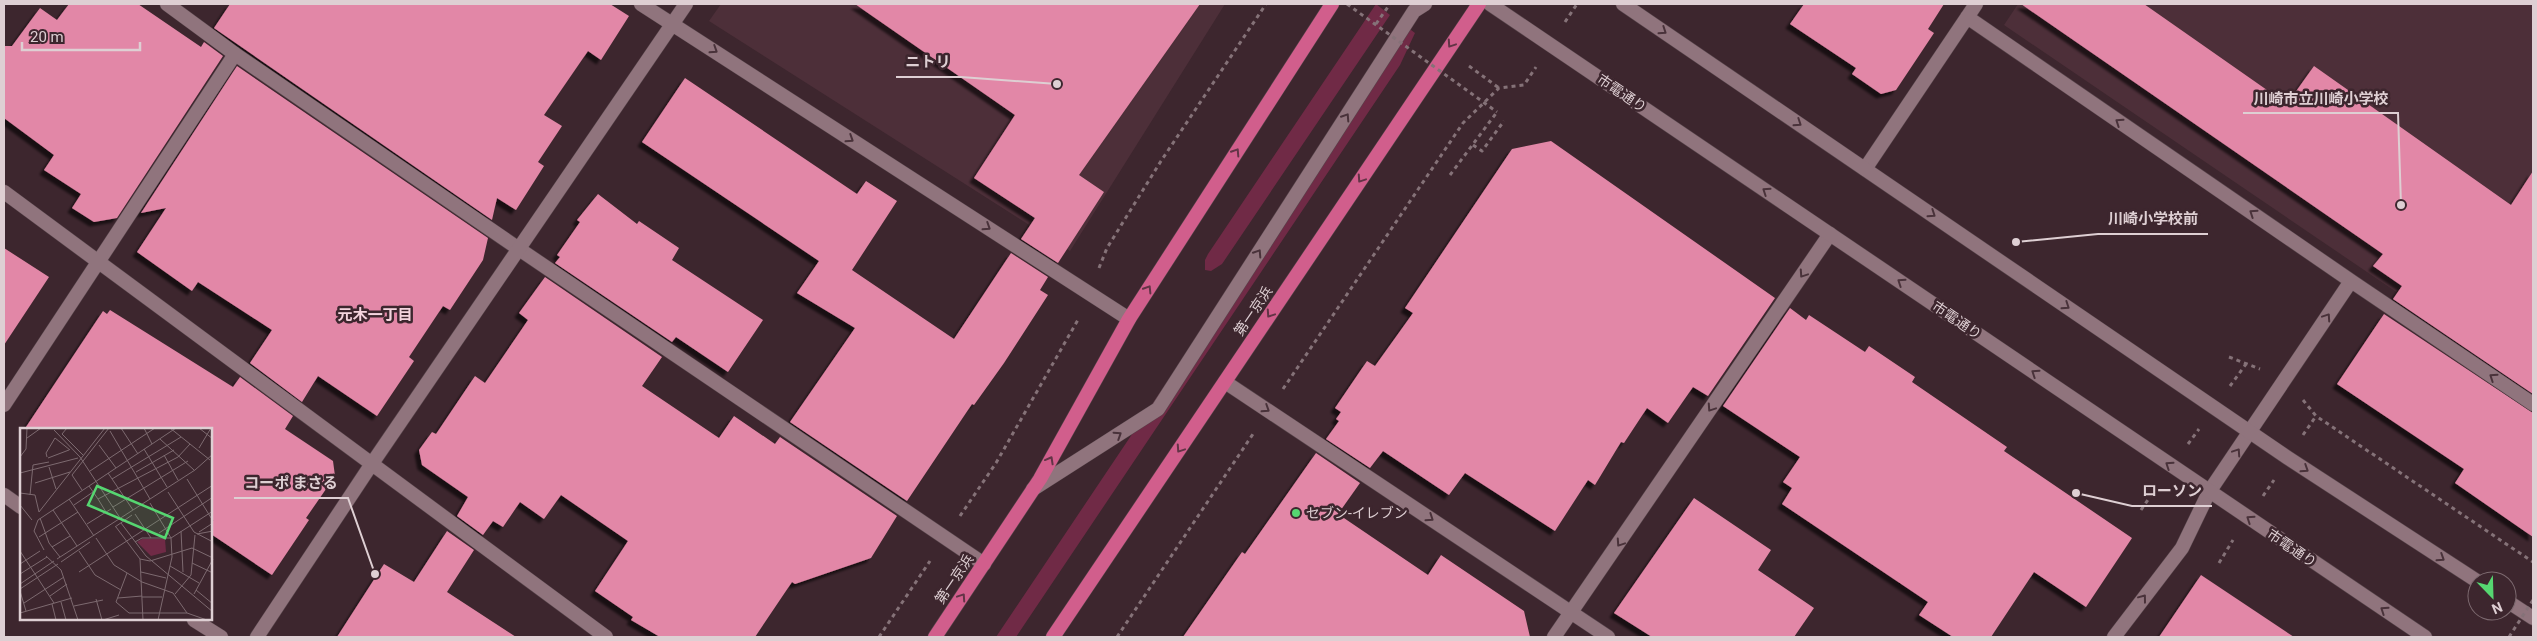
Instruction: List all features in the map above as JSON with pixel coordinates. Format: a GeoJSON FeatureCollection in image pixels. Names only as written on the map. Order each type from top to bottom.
{"type":"FeatureCollection","features":[{"type":"Feature","properties":{"kind":"highway","name":"第一京浜"},"geometry":{"type":"LineString","coordinates":[[935,637],[1033,489],[1129,319],[1332,4]]}},
{"type":"Feature","properties":{"kind":"highway","name":"第一京浜"},"geometry":{"type":"LineString","coordinates":[[1054,637],[1479,4]]}},
{"type":"Feature","properties":{"kind":"street"},"geometry":{"type":"LineString","coordinates":[[167,4],[235,54],[519,249],[984,564]]}},
{"type":"Feature","properties":{"kind":"street"},"geometry":{"type":"LineString","coordinates":[[641,4],[1129,319]]}},
{"type":"Feature","properties":{"kind":"street"},"geometry":{"type":"LineString","coordinates":[[257,637],[370,465],[686,4]]}},
{"type":"Feature","properties":{"kind":"street"},"geometry":{"type":"LineString","coordinates":[[1033,489],[1158,409],[1414,12],[1425,4]]}},
{"type":"Feature","properties":{"kind":"street","name":"市電通り"},"geometry":{"type":"LineString","coordinates":[[1490,4],[2423,637]]}},
{"type":"Feature","properties":{"kind":"street"},"geometry":{"type":"LineString","coordinates":[[1623,4],[2214,408],[2467,574]]}},
{"type":"Feature","properties":{"kind":"street"},"geometry":{"type":"LineString","coordinates":[[1865,169],[1976,4]]}},
{"type":"Feature","properties":{"kind":"street"},"geometry":{"type":"LineString","coordinates":[[1967,17],[2533,404]]}},
{"type":"Feature","properties":{"kind":"street"},"geometry":{"type":"LineString","coordinates":[[4,404],[235,54]]}},
{"type":"Feature","properties":{"kind":"street"},"geometry":{"type":"LineString","coordinates":[[4,192],[370,465],[606,637]]}},
{"type":"Feature","properties":{"kind":"street"},"geometry":{"type":"LineString","coordinates":[[1554,637],[1830,234]]}},
{"type":"Feature","properties":{"kind":"street"},"geometry":{"type":"LineString","coordinates":[[2114,637],[2182,548],[2210,492],[2352,281]]}},
{"type":"Feature","properties":{"kind":"street"},"geometry":{"type":"LineString","coordinates":[[1225,382],[1608,637]]}},
{"type":"Feature","properties":{"kind":"street"},"geometry":{"type":"LineString","coordinates":[[4,495],[20,506]]}},
{"type":"Feature","properties":{"kind":"street"},"geometry":{"type":"LineString","coordinates":[[2517,608],[2533,618]]}},
{"type":"Feature","properties":{"kind":"street"},"geometry":{"type":"LineString","coordinates":[[196,621],[221,637]]}},
{"type":"Feature","properties":{"kind":"path"},"geometry":{"type":"LineString","coordinates":[[1098,270],[1107,248],[1161,161],[1266,4]]}},
{"type":"Feature","properties":{"kind":"path"},"geometry":{"type":"LineString","coordinates":[[1347,4],[1497,112],[1450,175]]}},
{"type":"Feature","properties":{"kind":"path"},"geometry":{"type":"LineString","coordinates":[[1376,24],[1390,4]]}},
{"type":"Feature","properties":{"kind":"path"},"geometry":{"type":"LineString","coordinates":[[1449,141],[1463,123],[1499,88],[1524,85]]}},
{"type":"Feature","properties":{"kind":"path"},"geometry":{"type":"LineString","coordinates":[[1473,145],[1482,151],[1504,121]]}},
{"type":"Feature","properties":{"kind":"path"},"geometry":{"type":"LineString","coordinates":[[879,637],[996,463],[1081,314]]}},
{"type":"Feature","properties":{"kind":"path"},"geometry":{"type":"LineString","coordinates":[[2229,357],[2264,371]]}},
{"type":"Feature","properties":{"kind":"path"},"geometry":{"type":"LineString","coordinates":[[2141,510],[2246,364]]}},
{"type":"Feature","properties":{"kind":"path"},"geometry":{"type":"LineString","coordinates":[[2299,396],[2316,416],[2533,562]]}},
{"type":"Feature","properties":{"kind":"path"},"geometry":{"type":"LineString","coordinates":[[2219,563],[2316,416]]}},
{"type":"Feature","properties":{"kind":"path"},"geometry":{"type":"LineString","coordinates":[[2508,637],[2533,600]]}},
{"type":"Feature","properties":{"kind":"shaded area"},"geometry":{"type":"Polygon","coordinates":[[[721,4],[1225,4],[1070,251],[709,21],[721,4]]]}},
{"type":"Feature","properties":{"kind":"shaded area"},"geometry":{"type":"Polygon","coordinates":[[[1376,4],[1390,15],[1222,264],[1211,271],[1205,270],[1205,260],[1208,254],[1376,4]]]}},
{"type":"Feature","properties":{"kind":"shaded area"},"geometry":{"type":"Polygon","coordinates":[[[2018,4],[2533,4],[2533,385],[2004,25],[2018,4]]]}},
{"type":"Feature","properties":{"kind":"shaded area"},"geometry":{"type":"Polygon","coordinates":[[[1407,27],[1415,33],[1400,65],[1016,637],[996,637],[1391,48],[1407,27]]]}},
{"type":"Feature","properties":{"kind":"building"},"geometry":{"type":"Polygon","coordinates":[[[69,4],[138,4],[201,47],[204,42],[223,56],[117,218],[94,222],[72,208],[81,194],[44,170],[54,155],[4,118],[4,46],[12,46],[40,8],[57,20],[69,4]]]}},
{"type":"Feature","properties":{"kind":"building"},"geometry":{"type":"Polygon","coordinates":[[[230,4],[610,4],[629,16],[601,60],[588,51],[544,115],[562,126],[538,162],[544,166],[516,210],[497,198],[492,220],[214,28],[230,4]]]}},
{"type":"Feature","properties":{"kind":"building"},"geometry":{"type":"Polygon","coordinates":[[[855,4],[1200,4],[1079,175],[1104,192],[1058,263],[1021,239],[1035,218],[974,178],[1015,115],[855,4]]]}},
{"type":"Feature","properties":{"kind":"building"},"geometry":{"type":"Polygon","coordinates":[[[1804,4],[1944,4],[1928,29],[1934,33],[1896,90],[1881,94],[1852,74],[1856,68],[1790,24],[1804,4]]]}},
{"type":"Feature","properties":{"kind":"building"},"geometry":{"type":"Polygon","coordinates":[[[2021,4],[2144,4],[2287,104],[2314,66],[2511,205],[2533,171],[2533,394],[2393,299],[2402,286],[2373,266],[2383,254],[2021,4]]]}},
{"type":"Feature","properties":{"kind":"building"},"geometry":{"type":"Polygon","coordinates":[[[237,66],[488,238],[483,260],[450,310],[443,306],[409,357],[414,361],[377,416],[318,376],[302,402],[250,363],[272,330],[198,282],[192,291],[137,252],[166,208],[141,213],[237,66]]]}},
{"type":"Feature","properties":{"kind":"building"},"geometry":{"type":"Polygon","coordinates":[[[685,78],[857,194],[866,181],[897,201],[852,270],[954,339],[1011,253],[1048,277],[1040,290],[1048,295],[1004,363],[974,405],[972,404],[907,501],[790,422],[855,328],[797,293],[819,261],[642,142],[685,78]]]}},
{"type":"Feature","properties":{"kind":"building"},"geometry":{"type":"Polygon","coordinates":[[[1551,141],[1775,298],[1708,396],[1693,387],[1668,423],[1647,408],[1624,443],[1621,442],[1595,485],[1588,480],[1555,531],[1465,473],[1449,495],[1383,451],[1370,468],[1326,439],[1339,421],[1336,419],[1341,412],[1335,408],[1367,361],[1375,366],[1413,313],[1405,308],[1512,149],[1551,141]]]}},
{"type":"Feature","properties":{"kind":"building"},"geometry":{"type":"Polygon","coordinates":[[[598,194],[637,224],[639,221],[679,248],[672,260],[763,320],[728,372],[676,337],[672,342],[555,263],[560,257],[557,255],[580,222],[577,220],[598,194]]]}},
{"type":"Feature","properties":{"kind":"building"},"geometry":{"type":"Polygon","coordinates":[[[4,248],[49,277],[4,345],[4,248]]]}},
{"type":"Feature","properties":{"kind":"building"},"geometry":{"type":"Polygon","coordinates":[[[545,277],[662,357],[642,386],[719,438],[734,416],[775,444],[780,437],[897,516],[871,558],[795,584],[792,582],[755,637],[660,637],[631,620],[633,617],[595,591],[628,541],[561,495],[544,519],[520,502],[503,527],[493,521],[483,535],[457,516],[468,497],[422,465],[419,450],[432,432],[436,434],[475,376],[485,383],[528,320],[519,313],[545,277]]]}},
{"type":"Feature","properties":{"kind":"building"},"geometry":{"type":"Polygon","coordinates":[[[1790,308],[1806,320],[1809,315],[1865,352],[1869,346],[1915,377],[1912,382],[2007,447],[2004,451],[2132,538],[2086,607],[2034,572],[1991,637],[1953,637],[1919,615],[1928,602],[1782,504],[1792,488],[1783,482],[1800,457],[1723,406],[1790,308]]]}},
{"type":"Feature","properties":{"kind":"building"},"geometry":{"type":"Polygon","coordinates":[[[110,310],[233,387],[240,377],[293,416],[285,429],[333,461],[335,476],[306,518],[309,520],[272,575],[212,535],[212,428],[25,428],[103,311],[107,314],[110,310]]]}},
{"type":"Feature","properties":{"kind":"building"},"geometry":{"type":"Polygon","coordinates":[[[2384,314],[2533,413],[2533,537],[2455,483],[2464,469],[2337,384],[2384,314]]]}},
{"type":"Feature","properties":{"kind":"building"},"geometry":{"type":"Polygon","coordinates":[[[1316,453],[1360,483],[1338,514],[1428,575],[1441,555],[1524,611],[1530,637],[1183,637],[1242,552],[1245,554],[1316,453]]]}},
{"type":"Feature","properties":{"kind":"building"},"geometry":{"type":"Polygon","coordinates":[[[1694,498],[1771,550],[1758,570],[1814,608],[1794,637],[1652,637],[1614,613],[1694,498]]]}},
{"type":"Feature","properties":{"kind":"building"},"geometry":{"type":"Polygon","coordinates":[[[447,531],[474,550],[447,592],[516,637],[337,637],[384,564],[414,582],[447,531]]]}},
{"type":"Feature","properties":{"kind":"building"},"geometry":{"type":"Polygon","coordinates":[[[2201,575],[2294,637],[2159,637],[2201,575]]]}},
{"type":"Feature","properties":{"kind":"place","name":"ニトリ"},"geometry":{"type":"Point","coordinates":[1057,84]}},
{"type":"Feature","properties":{"kind":"place","name":"川崎市立川崎小学校"},"geometry":{"type":"Point","coordinates":[2401,205]}},
{"type":"Feature","properties":{"kind":"place","name":"川崎小学校前"},"geometry":{"type":"Point","coordinates":[2016,242]}},
{"type":"Feature","properties":{"kind":"place","name":"ローソン"},"geometry":{"type":"Point","coordinates":[2076,493]}},
{"type":"Feature","properties":{"kind":"place","name":"セブン-イレブン"},"geometry":{"type":"Point","coordinates":[1296,513]}},
{"type":"Feature","properties":{"kind":"place","name":"コーポ まさる"},"geometry":{"type":"Point","coordinates":[375,574]}},
{"type":"Feature","properties":{"kind":"district","name":"元木一丁目"},"geometry":{"type":"Point","coordinates":[375,315]}}]}
